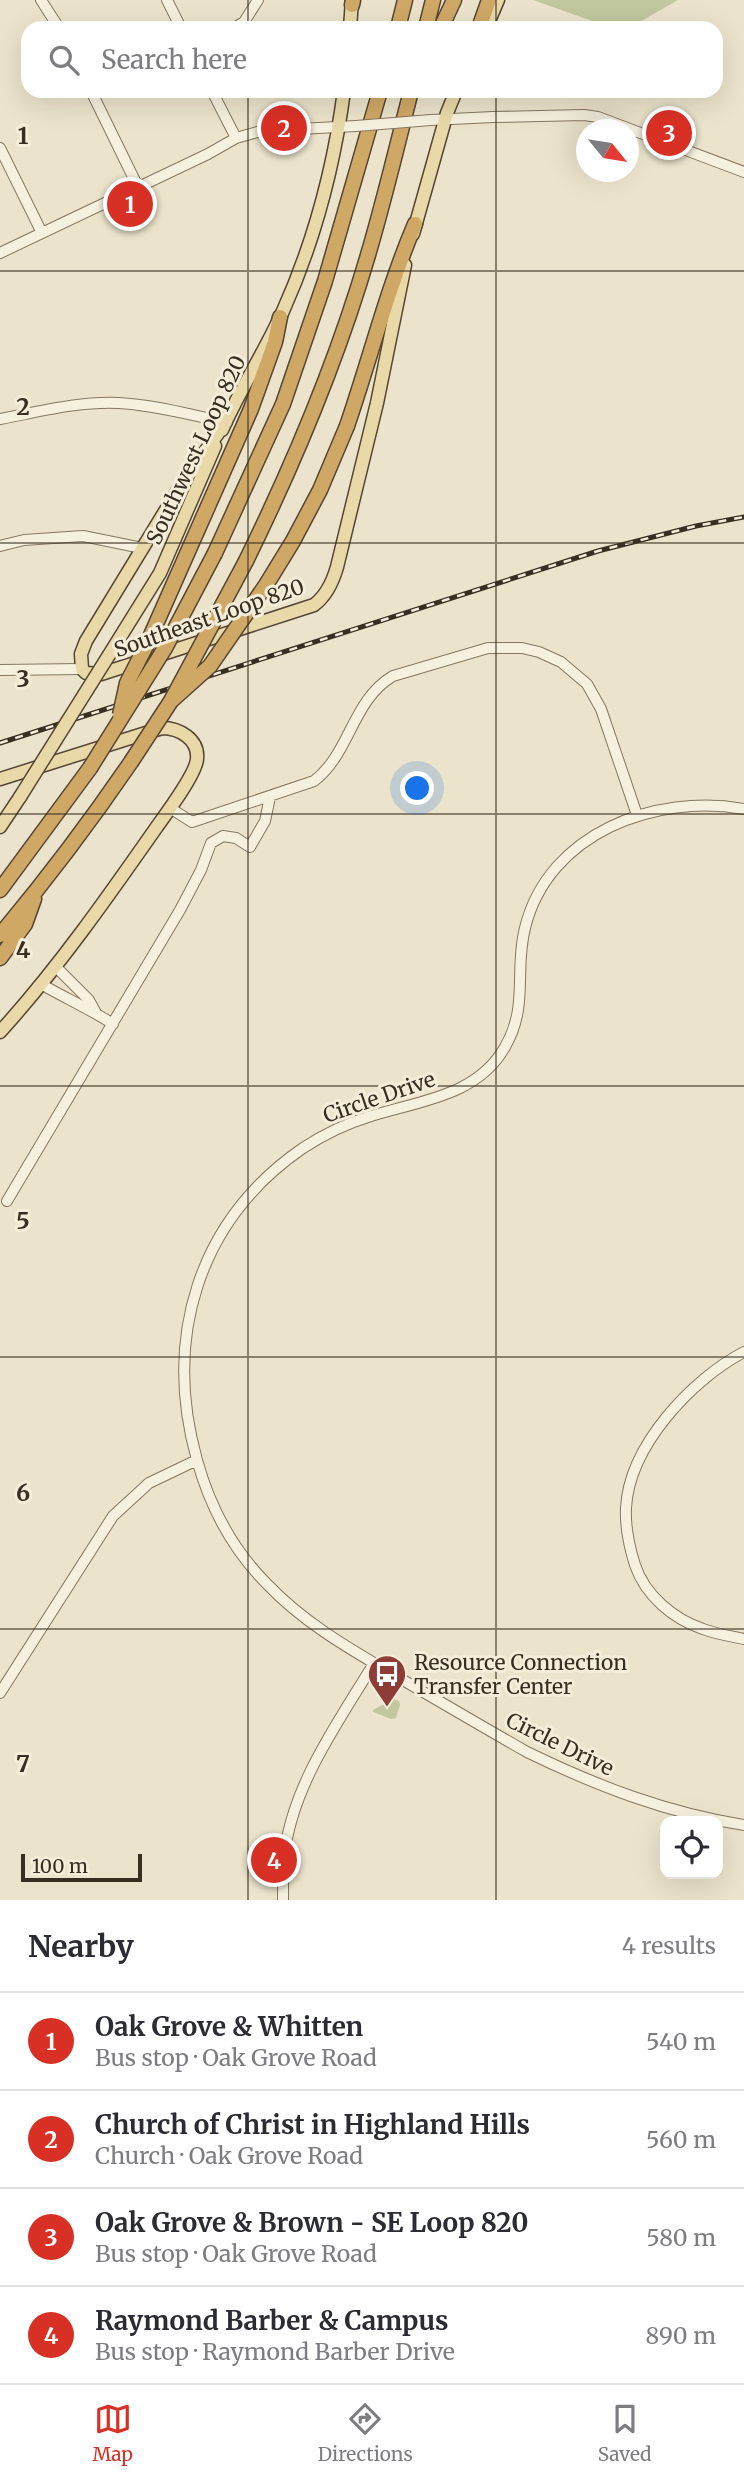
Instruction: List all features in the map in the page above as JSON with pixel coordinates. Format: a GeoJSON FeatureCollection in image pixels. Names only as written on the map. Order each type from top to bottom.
{"type":"FeatureCollection","features":[{"type":"Feature","properties":{"kind":"highway"},"geometry":{"type":"LineString","coordinates":[[395,0],[397,21]]}},
{"type":"Feature","properties":{"kind":"highway"},"geometry":{"type":"LineString","coordinates":[[400,21],[405,0]]}},
{"type":"Feature","properties":{"kind":"highway"},"geometry":{"type":"LineString","coordinates":[[428,21],[433,0]]}},
{"type":"Feature","properties":{"kind":"highway"},"geometry":{"type":"LineString","coordinates":[[444,21],[454,0]]}},
{"type":"Feature","properties":{"kind":"highway"},"geometry":{"type":"LineString","coordinates":[[482,21],[489,0]]}},
{"type":"Feature","properties":{"kind":"highway"},"geometry":{"type":"LineString","coordinates":[[0,890],[117,727],[165,648],[215,553],[283,404],[329,270],[378,98]]}},
{"type":"Feature","properties":{"kind":"highway"},"geometry":{"type":"LineString","coordinates":[[0,935],[37,893],[131,762],[171,701],[246,561],[291,463],[342,335],[368,256],[409,98]]}},
{"type":"Feature","properties":{"kind":"highway"},"geometry":{"type":"LineString","coordinates":[[171,701],[210,666],[266,585],[320,490],[347,426],[396,268],[415,224]]}},
{"type":"Feature","properties":{"kind":"highway"},"geometry":{"type":"LineString","coordinates":[[117,727],[127,683],[148,642],[251,409],[275,342],[280,317]]}},
{"type":"Feature","properties":{"kind":"highway"},"geometry":{"type":"LineString","coordinates":[[0,958],[25,924],[37,893]]}},
{"type":"Feature","properties":{"kind":"main road"},"geometry":{"type":"LineString","coordinates":[[489,21],[498,0]]}},
{"type":"Feature","properties":{"kind":"main road"},"geometry":{"type":"LineString","coordinates":[[351,21],[352,2]]}},
{"type":"Feature","properties":{"kind":"main road","name":"Southwest Loop 820"},"geometry":{"type":"LineString","coordinates":[[0,827],[160,573],[226,422],[280,317],[310,238],[339,128],[343,98]]}},
{"type":"Feature","properties":{"kind":"main road","name":"Southeast Loop 820"},"geometry":{"type":"LineString","coordinates":[[226,422],[178,490],[86,641],[81,654],[82,669],[86,673],[101,674],[314,605],[328,588],[337,567],[377,403],[438,120],[452,98]]}},
{"type":"Feature","properties":{"kind":"main road"},"geometry":{"type":"LineString","coordinates":[[0,779],[152,731],[173,728],[191,739],[198,757],[170,808],[55,966],[0,1032]]}},
{"type":"Feature","properties":{"kind":"street"},"geometry":{"type":"LineString","coordinates":[[41,0],[54,21]]}},
{"type":"Feature","properties":{"kind":"street"},"geometry":{"type":"LineString","coordinates":[[167,0],[178,21]]}},
{"type":"Feature","properties":{"kind":"street"},"geometry":{"type":"LineString","coordinates":[[245,21],[258,0]]}},
{"type":"Feature","properties":{"kind":"street"},"geometry":{"type":"LineString","coordinates":[[95,98],[138,187]]}},
{"type":"Feature","properties":{"kind":"street"},"geometry":{"type":"LineString","coordinates":[[216,98],[236,138]]}},
{"type":"Feature","properties":{"kind":"street"},"geometry":{"type":"LineString","coordinates":[[0,253],[236,138],[261,131],[532,116],[598,117],[744,172]]}},
{"type":"Feature","properties":{"kind":"street"},"geometry":{"type":"LineString","coordinates":[[0,148],[42,233]]}},
{"type":"Feature","properties":{"kind":"street"},"geometry":{"type":"LineString","coordinates":[[0,419],[58,408],[116,403],[226,422]]}},
{"type":"Feature","properties":{"kind":"street"},"geometry":{"type":"LineString","coordinates":[[0,546],[24,540],[83,536],[142,548]]}},
{"type":"Feature","properties":{"kind":"street"},"geometry":{"type":"LineString","coordinates":[[170,808],[192,822],[314,781],[323,775],[367,700],[381,683],[393,676],[488,648],[505,647],[522,648],[550,657],[577,673],[587,684],[601,709],[637,815]]}},
{"type":"Feature","properties":{"kind":"street"},"geometry":{"type":"LineString","coordinates":[[0,670],[82,669]]}},
{"type":"Feature","properties":{"kind":"street"},"geometry":{"type":"LineString","coordinates":[[7,1201],[180,911],[201,870],[211,843],[223,836],[236,838],[250,847],[265,821],[270,797]]}},
{"type":"Feature","properties":{"kind":"street","name":"Circle Drive"},"geometry":{"type":"LineString","coordinates":[[744,809],[698,805],[672,807],[637,815],[593,836],[571,852],[554,870],[531,908],[522,941],[517,1023],[503,1052],[490,1068],[449,1094],[368,1117],[315,1140],[258,1186],[228,1223],[204,1265],[185,1332],[183,1384],[197,1460],[220,1522],[247,1562],[267,1585],[310,1623],[527,1752],[598,1785],[672,1810],[744,1825]]}},
{"type":"Feature","properties":{"kind":"street"},"geometry":{"type":"LineString","coordinates":[[55,966],[89,1000],[96,1013]]}},
{"type":"Feature","properties":{"kind":"street"},"geometry":{"type":"LineString","coordinates":[[41,984],[113,1024]]}},
{"type":"Feature","properties":{"kind":"street"},"geometry":{"type":"LineString","coordinates":[[744,1352],[702,1379],[672,1411],[640,1458],[626,1505],[629,1545],[638,1572],[649,1591],[664,1606],[701,1629],[744,1639]]}},
{"type":"Feature","properties":{"kind":"street"},"geometry":{"type":"LineString","coordinates":[[0,1693],[113,1516],[149,1483],[197,1460]]}},
{"type":"Feature","properties":{"kind":"street"},"geometry":{"type":"LineString","coordinates":[[283,1900],[284,1856],[297,1803],[318,1757],[374,1662]]}},
{"type":"Feature","properties":{"kind":"green space"},"geometry":{"type":"Polygon","coordinates":[[[533,0],[678,0],[641,21],[592,21],[533,0]]]}},
{"type":"Feature","properties":{"kind":"green space"},"geometry":{"type":"Polygon","coordinates":[[[393,1699],[399,1701],[400,1705],[396,1718],[391,1719],[373,1712],[373,1710],[393,1699]]]}},
{"type":"Feature","properties":{"kind":"railway"},"geometry":{"type":"LineString","coordinates":[[0,743],[598,551],[696,526],[744,517]]}},
{"type":"Feature","properties":{"kind":"place","name":"Church of Christ in Highland Hills"},"geometry":{"type":"Point","coordinates":[284,128]}},
{"type":"Feature","properties":{"kind":"place","name":"Oak Grove & Brown - SE Loop 820"},"geometry":{"type":"Point","coordinates":[669,133]}},
{"type":"Feature","properties":{"kind":"place","name":"Oak Grove & Whitten"},"geometry":{"type":"Point","coordinates":[130,204]}},
{"type":"Feature","properties":{"kind":"place","name":"Resource Connection Transfer Center"},"geometry":{"type":"Point","coordinates":[387,1708]}},
{"type":"Feature","properties":{"kind":"place","name":"Raymond Barber & Campus"},"geometry":{"type":"Point","coordinates":[274,1860]}}]}
